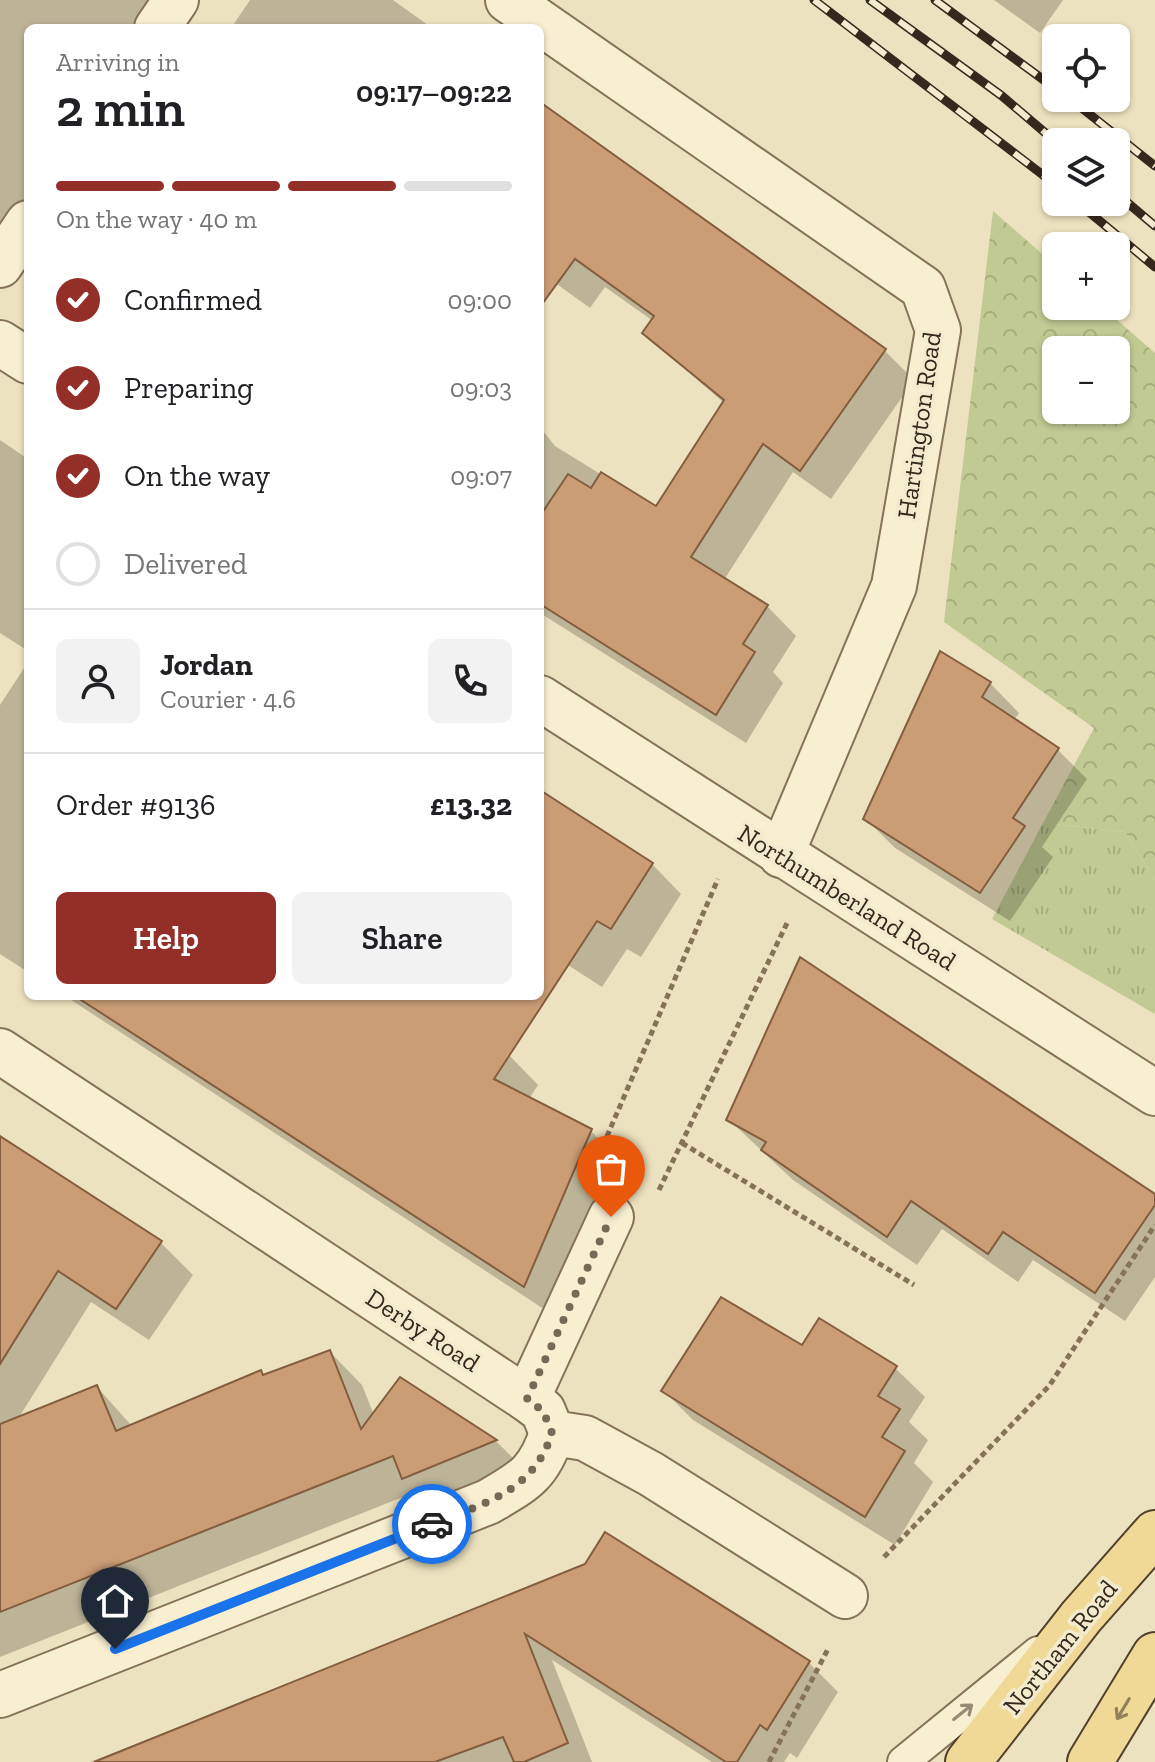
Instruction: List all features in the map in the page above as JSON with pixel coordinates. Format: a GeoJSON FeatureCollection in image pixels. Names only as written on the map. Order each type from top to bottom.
{"type":"FeatureCollection","features":[{"type":"Feature","properties":{"kind":"main road","name":"Northam Road"},"geometry":{"type":"LineString","coordinates":[[968,1762],[1081,1617],[1155,1533]]}},
{"type":"Feature","properties":{"kind":"main road"},"geometry":{"type":"LineString","coordinates":[[1090,1762],[1155,1655]]}},
{"type":"Feature","properties":{"kind":"street"},"geometry":{"type":"LineString","coordinates":[[160,24],[176,0]]}},
{"type":"Feature","properties":{"kind":"street","name":"Hartington Road"},"geometry":{"type":"LineString","coordinates":[[508,0],[543,24]]}},
{"type":"Feature","properties":{"kind":"street","name":"Hartington Road"},"geometry":{"type":"LineString","coordinates":[[544,25],[923,288],[938,330],[894,586],[796,864]]}},
{"type":"Feature","properties":{"kind":"street"},"geometry":{"type":"LineString","coordinates":[[0,265],[24,229]]}},
{"type":"Feature","properties":{"kind":"street"},"geometry":{"type":"LineString","coordinates":[[0,343],[24,358]]}},
{"type":"Feature","properties":{"kind":"street","name":"Northumberland Road"},"geometry":{"type":"LineString","coordinates":[[544,701],[1155,1093]]}},
{"type":"Feature","properties":{"kind":"street","name":"Derby Road"},"geometry":{"type":"LineString","coordinates":[[0,1051],[540,1416],[651,1474],[845,1596]]}},
{"type":"Feature","properties":{"kind":"street"},"geometry":{"type":"LineString","coordinates":[[0,1695],[488,1502],[528,1479],[544,1459],[540,1416],[611,1217]]}},
{"type":"Feature","properties":{"kind":"lane"},"geometry":{"type":"LineString","coordinates":[[903,1762],[1081,1617]]}},
{"type":"Feature","properties":{"kind":"path"},"geometry":{"type":"LineString","coordinates":[[739,828],[593,1167],[611,1217],[655,1199],[682,1143],[796,864]]}},
{"type":"Feature","properties":{"kind":"path"},"geometry":{"type":"LineString","coordinates":[[682,1143],[914,1285]]}},
{"type":"Feature","properties":{"kind":"path"},"geometry":{"type":"LineString","coordinates":[[769,1762],[825,1658],[845,1596],[1049,1386],[1155,1225]]}},
{"type":"Feature","properties":{"kind":"green space"},"geometry":{"type":"Polygon","coordinates":[[[993,211],[1042,254],[1042,320],[1117,320],[1155,353],[1155,880],[1125,832],[1043,823],[1094,728],[944,622],[993,211]]]}},
{"type":"Feature","properties":{"kind":"green space"},"geometry":{"type":"Polygon","coordinates":[[[1043,823],[1125,832],[1155,880],[1155,1014],[992,919],[1043,823]]]}},
{"type":"Feature","properties":{"kind":"building"},"geometry":{"type":"Polygon","coordinates":[[[544,105],[886,349],[800,471],[763,444],[691,557],[768,605],[743,644],[755,652],[716,715],[544,607],[544,510],[568,474],[591,488],[601,472],[656,506],[724,400],[642,333],[654,316],[575,259],[544,302],[544,105]]]}},
{"type":"Feature","properties":{"kind":"building"},"geometry":{"type":"Polygon","coordinates":[[[940,651],[991,682],[982,697],[1059,748],[1013,818],[1025,826],[980,893],[863,819],[940,651]]]}},
{"type":"Feature","properties":{"kind":"building"},"geometry":{"type":"Polygon","coordinates":[[[544,793],[653,863],[611,929],[597,921],[494,1079],[592,1129],[524,1287],[81,1000],[544,1000],[544,793]]]}},
{"type":"Feature","properties":{"kind":"building"},"geometry":{"type":"Polygon","coordinates":[[[800,957],[1155,1194],[1155,1205],[1095,1293],[1003,1232],[988,1254],[911,1201],[887,1237],[761,1150],[766,1142],[726,1120],[800,957]]]}},
{"type":"Feature","properties":{"kind":"building"},"geometry":{"type":"Polygon","coordinates":[[[0,1136],[162,1241],[116,1309],[58,1271],[0,1364],[0,1136]]]}},
{"type":"Feature","properties":{"kind":"building"},"geometry":{"type":"Polygon","coordinates":[[[721,1297],[802,1345],[819,1318],[897,1366],[878,1396],[900,1409],[882,1437],[905,1451],[865,1517],[661,1391],[721,1297]]]}},
{"type":"Feature","properties":{"kind":"building"},"geometry":{"type":"Polygon","coordinates":[[[330,1350],[361,1429],[400,1377],[497,1440],[402,1479],[393,1456],[0,1612],[0,1424],[97,1385],[116,1431],[261,1370],[263,1375],[330,1350]]]}},
{"type":"Feature","properties":{"kind":"building"},"geometry":{"type":"Polygon","coordinates":[[[605,1532],[810,1661],[767,1730],[760,1725],[737,1762],[726,1762],[525,1634],[568,1743],[524,1762],[514,1762],[503,1737],[435,1762],[94,1762],[585,1564],[605,1532]]]}},
{"type":"Feature","properties":{"kind":"railway"},"geometry":{"type":"LineString","coordinates":[[814,0],[1042,174]]}},
{"type":"Feature","properties":{"kind":"railway"},"geometry":{"type":"LineString","coordinates":[[870,0],[1002,96],[1042,130]]}},
{"type":"Feature","properties":{"kind":"railway"},"geometry":{"type":"LineString","coordinates":[[935,0],[1042,79]]}},
{"type":"Feature","properties":{"kind":"railway"},"geometry":{"type":"LineString","coordinates":[[1087,112],[1155,166]]}},
{"type":"Feature","properties":{"kind":"railway"},"geometry":{"type":"LineString","coordinates":[[1130,205],[1155,226]]}},
{"type":"Feature","properties":{"kind":"railway"},"geometry":{"type":"LineString","coordinates":[[1094,216],[1155,267]]}},
{"type":"Feature","properties":{"kind":"way so far"},"geometry":{"type":"LineString","coordinates":[[432,1524],[488,1502],[528,1479],[544,1459],[552,1433],[543,1411],[527,1399],[611,1217]]}},
{"type":"Feature","properties":{"kind":"route"},"geometry":{"type":"LineString","coordinates":[[115,1649],[432,1524]]}}]}
